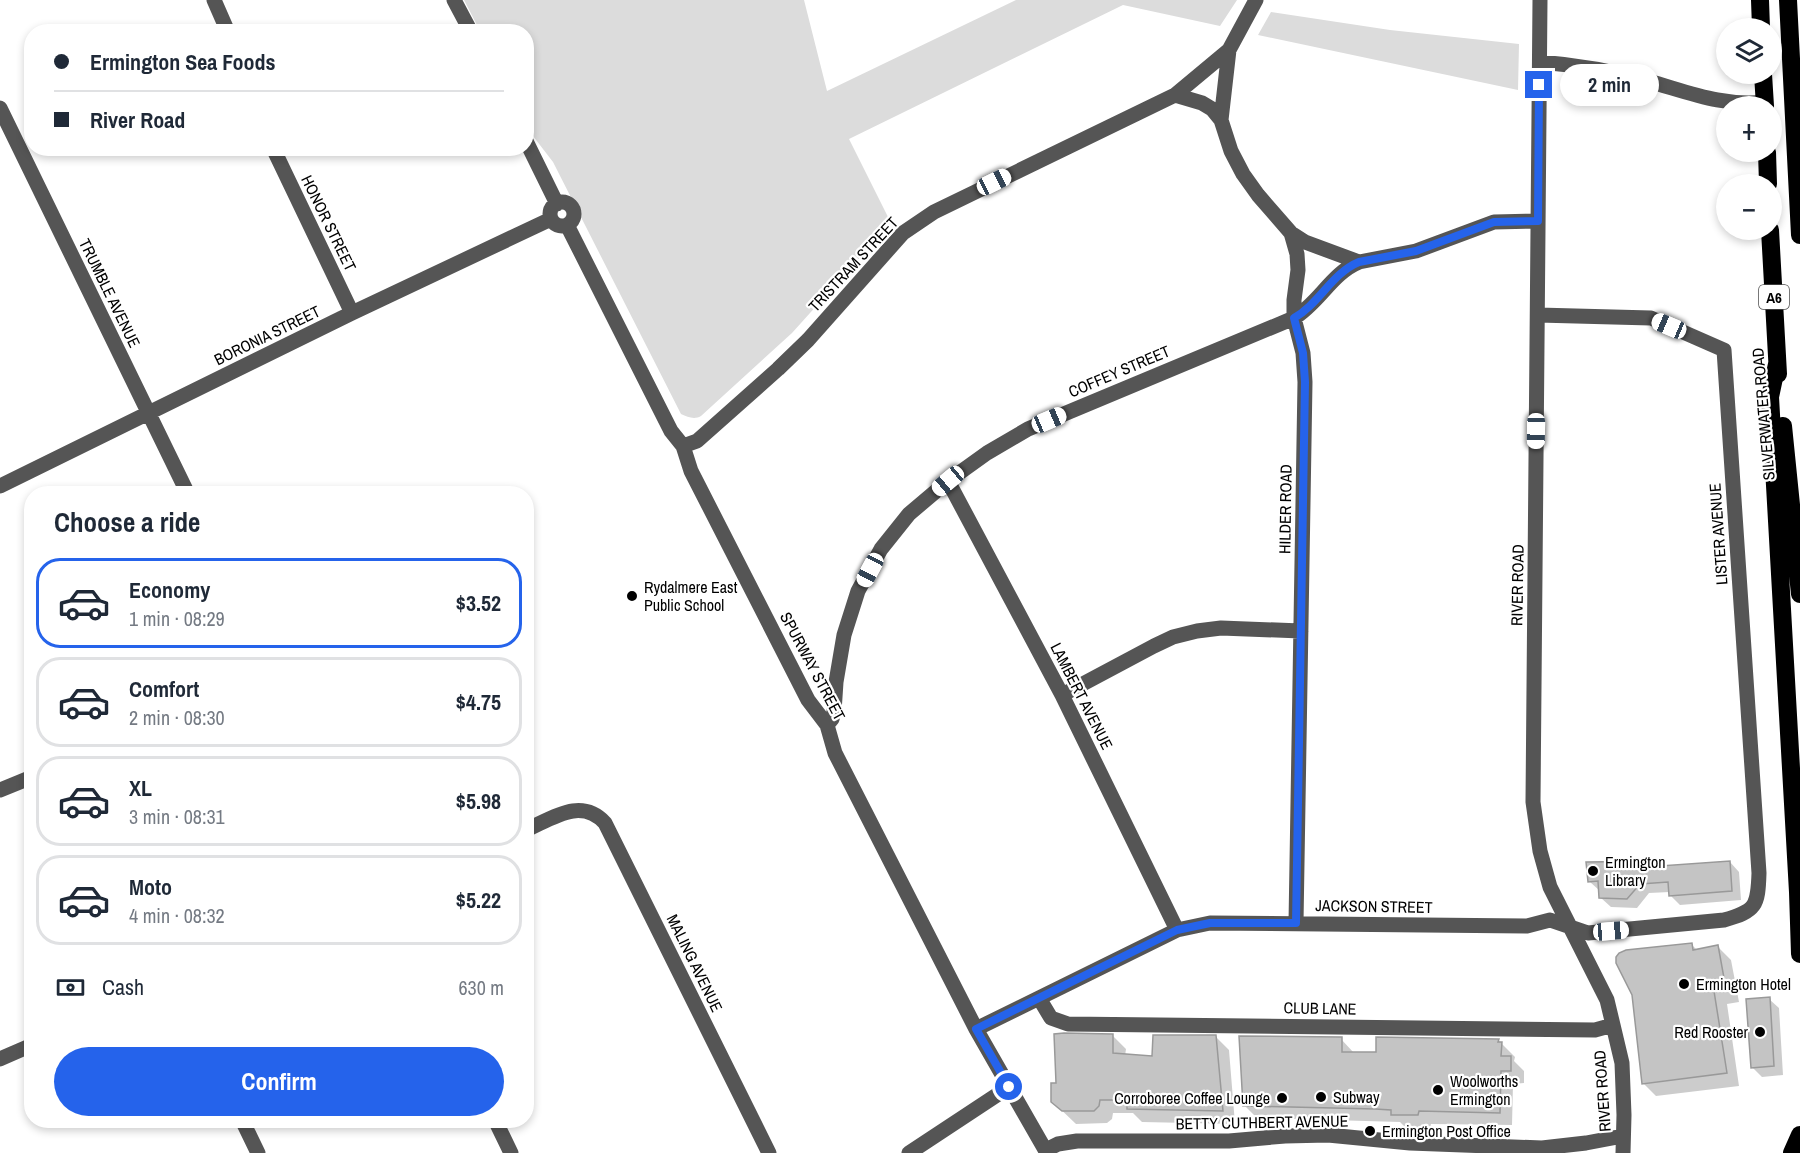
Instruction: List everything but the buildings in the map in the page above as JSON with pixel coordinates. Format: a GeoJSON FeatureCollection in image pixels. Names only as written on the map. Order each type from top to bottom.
{"type":"FeatureCollection","features":[{"type":"Feature","properties":{"kind":"highway"},"geometry":{"type":"LineString","coordinates":[[1760,0],[1761,18]]}},
{"type":"Feature","properties":{"kind":"highway"},"geometry":{"type":"LineString","coordinates":[[1788,0],[1796,113],[1800,235]]}},
{"type":"Feature","properties":{"kind":"highway","name":"SILVERWATER ROAD"},"geometry":{"type":"LineString","coordinates":[[1771,240],[1777,364],[1800,594]]}},
{"type":"Feature","properties":{"kind":"highway"},"geometry":{"type":"LineString","coordinates":[[1777,364],[1770,397],[1800,954]]}},
{"type":"Feature","properties":{"kind":"highway"},"geometry":{"type":"LineString","coordinates":[[1792,1153],[1800,1135]]}},
{"type":"Feature","properties":{"kind":"street"},"geometry":{"type":"LineString","coordinates":[[214,0],[224,24]]}},
{"type":"Feature","properties":{"kind":"street"},"geometry":{"type":"LineString","coordinates":[[454,0],[467,24]]}},
{"type":"Feature","properties":{"kind":"street","name":"HILDER ROAD"},"geometry":{"type":"LineString","coordinates":[[1256,0],[1229,50],[1221,120],[1231,151],[1243,174],[1291,233],[1297,254],[1294,318],[1303,353],[1305,382],[1296,923]]}},
{"type":"Feature","properties":{"kind":"street","name":"RIVER ROAD"},"geometry":{"type":"LineString","coordinates":[[1540,0],[1533,802],[1540,851],[1550,887],[1607,1000],[1614,1025],[1622,1063],[1623,1153]]}},
{"type":"Feature","properties":{"kind":"street","name":"TRISTRAM STREET"},"geometry":{"type":"LineString","coordinates":[[683,446],[697,441],[808,340],[903,233],[934,212],[1175,95],[1229,50]]}},
{"type":"Feature","properties":{"kind":"street"},"geometry":{"type":"LineString","coordinates":[[1540,62],[1589,67],[1716,100]]}},
{"type":"Feature","properties":{"kind":"street"},"geometry":{"type":"LineString","coordinates":[[1175,95],[1202,103],[1212,109],[1221,120]]}},
{"type":"Feature","properties":{"kind":"street","name":"TRUMBLE AVENUE"},"geometry":{"type":"LineString","coordinates":[[0,108],[184,486]]}},
{"type":"Feature","properties":{"kind":"street","name":"HONOR STREET"},"geometry":{"type":"LineString","coordinates":[[277,156],[352,313]]}},
{"type":"Feature","properties":{"kind":"street"},"geometry":{"type":"LineString","coordinates":[[533,156],[557,204]]}},
{"type":"Feature","properties":{"kind":"street"},"geometry":{"type":"LineString","coordinates":[[564,203],[572,207],[574,218],[567,225],[561,226],[551,219],[551,210],[557,204],[564,203]]}},
{"type":"Feature","properties":{"kind":"street","name":"BORONIA STREET"},"geometry":{"type":"LineString","coordinates":[[0,486],[352,313],[551,219]]}},
{"type":"Feature","properties":{"kind":"street","name":"COFFEY STREET"},"geometry":{"type":"LineString","coordinates":[[827,725],[834,716],[843,635],[858,591],[881,549],[909,514],[948,481],[987,453],[1028,429],[1294,318],[1308,308],[1351,265],[1416,251],[1494,222],[1538,221]]}},
{"type":"Feature","properties":{"kind":"street","name":"SPURWAY STREET"},"geometry":{"type":"LineString","coordinates":[[567,225],[671,431],[683,446],[691,471],[808,700],[827,725],[835,753],[976,1029],[1046,1152]]}},
{"type":"Feature","properties":{"kind":"street"},"geometry":{"type":"LineString","coordinates":[[1291,233],[1305,242],[1359,262]]}},
{"type":"Feature","properties":{"kind":"street","name":"LISTER AVENUE"},"geometry":{"type":"LineString","coordinates":[[1538,315],[1651,318],[1724,350],[1759,873],[1759,892],[1753,908]]}},
{"type":"Feature","properties":{"kind":"street","name":"LAMBERT AVENUE"},"geometry":{"type":"LineString","coordinates":[[948,481],[1062,695],[1177,930]]}},
{"type":"Feature","properties":{"kind":"street"},"geometry":{"type":"LineString","coordinates":[[1062,695],[1154,646],[1197,631],[1221,628],[1301,631]]}},
{"type":"Feature","properties":{"kind":"street"},"geometry":{"type":"LineString","coordinates":[[0,790],[24,780]]}},
{"type":"Feature","properties":{"kind":"street","name":"MALING AVENUE"},"geometry":{"type":"LineString","coordinates":[[534,826],[571,810],[590,812],[599,816],[605,823],[769,1153]]}},
{"type":"Feature","properties":{"kind":"street","name":"JACKSON STREET"},"geometry":{"type":"LineString","coordinates":[[976,1029],[1177,930],[1210,923],[1527,926],[1550,920],[1588,933],[1724,920],[1742,915],[1753,908]]}},
{"type":"Feature","properties":{"kind":"street","name":"CLUB LANE"},"geometry":{"type":"LineString","coordinates":[[1039,998],[1051,1018],[1068,1024],[1595,1030],[1614,1025]]}},
{"type":"Feature","properties":{"kind":"street"},"geometry":{"type":"LineString","coordinates":[[0,1059],[24,1048]]}},
{"type":"Feature","properties":{"kind":"street"},"geometry":{"type":"LineString","coordinates":[[909,1153],[1009,1087]]}},
{"type":"Feature","properties":{"kind":"street"},"geometry":{"type":"LineString","coordinates":[[246,1128],[258,1153]]}},
{"type":"Feature","properties":{"kind":"street"},"geometry":{"type":"LineString","coordinates":[[499,1128],[511,1153]]}},
{"type":"Feature","properties":{"kind":"street","name":"BETTY CUTHBERT AVENUE"},"geometry":{"type":"LineString","coordinates":[[1046,1152],[1058,1144],[1077,1141],[1229,1141],[1285,1136],[1328,1136],[1410,1143],[1542,1148],[1623,1136]]}},
{"type":"Feature","properties":{"kind":"shaded area"},"geometry":{"type":"Polygon","coordinates":[[[464,0],[804,0],[827,91],[1016,0],[1237,0],[1220,26],[1123,5],[849,139],[891,223],[792,333],[701,416],[693,418],[681,414],[553,162],[534,137],[534,24],[476,24],[464,0]]]}},
{"type":"Feature","properties":{"kind":"shaded area"},"geometry":{"type":"Polygon","coordinates":[[[1271,12],[1390,30],[1519,44],[1518,90],[1258,35],[1271,12]]]}},
{"type":"Feature","properties":{"kind":"place","name":"Rydalmere East Public School"},"geometry":{"type":"Point","coordinates":[632,596]}},
{"type":"Feature","properties":{"kind":"place","name":"Ermington Library"},"geometry":{"type":"Point","coordinates":[1593,871]}},
{"type":"Feature","properties":{"kind":"place","name":"Ermington Hotel"},"geometry":{"type":"Point","coordinates":[1684,984]}},
{"type":"Feature","properties":{"kind":"place","name":"Red Rooster"},"geometry":{"type":"Point","coordinates":[1760,1032]}},
{"type":"Feature","properties":{"kind":"place","name":"Woolworths Ermington"},"geometry":{"type":"Point","coordinates":[1438,1090]}},
{"type":"Feature","properties":{"kind":"place","name":"Subway"},"geometry":{"type":"Point","coordinates":[1321,1097]}},
{"type":"Feature","properties":{"kind":"place","name":"Corroboree Coffee Lounge"},"geometry":{"type":"Point","coordinates":[1282,1098]}},
{"type":"Feature","properties":{"kind":"place","name":"Ermington Post Office"},"geometry":{"type":"Point","coordinates":[1370,1131]}},
{"type":"Feature","properties":{"kind":"route"},"geometry":{"type":"LineString","coordinates":[[1009,1087],[976,1029],[1177,930],[1210,923],[1296,923],[1305,382],[1303,353],[1294,318],[1308,308],[1351,265],[1416,251],[1494,222],[1538,221],[1539,85]]}}]}
